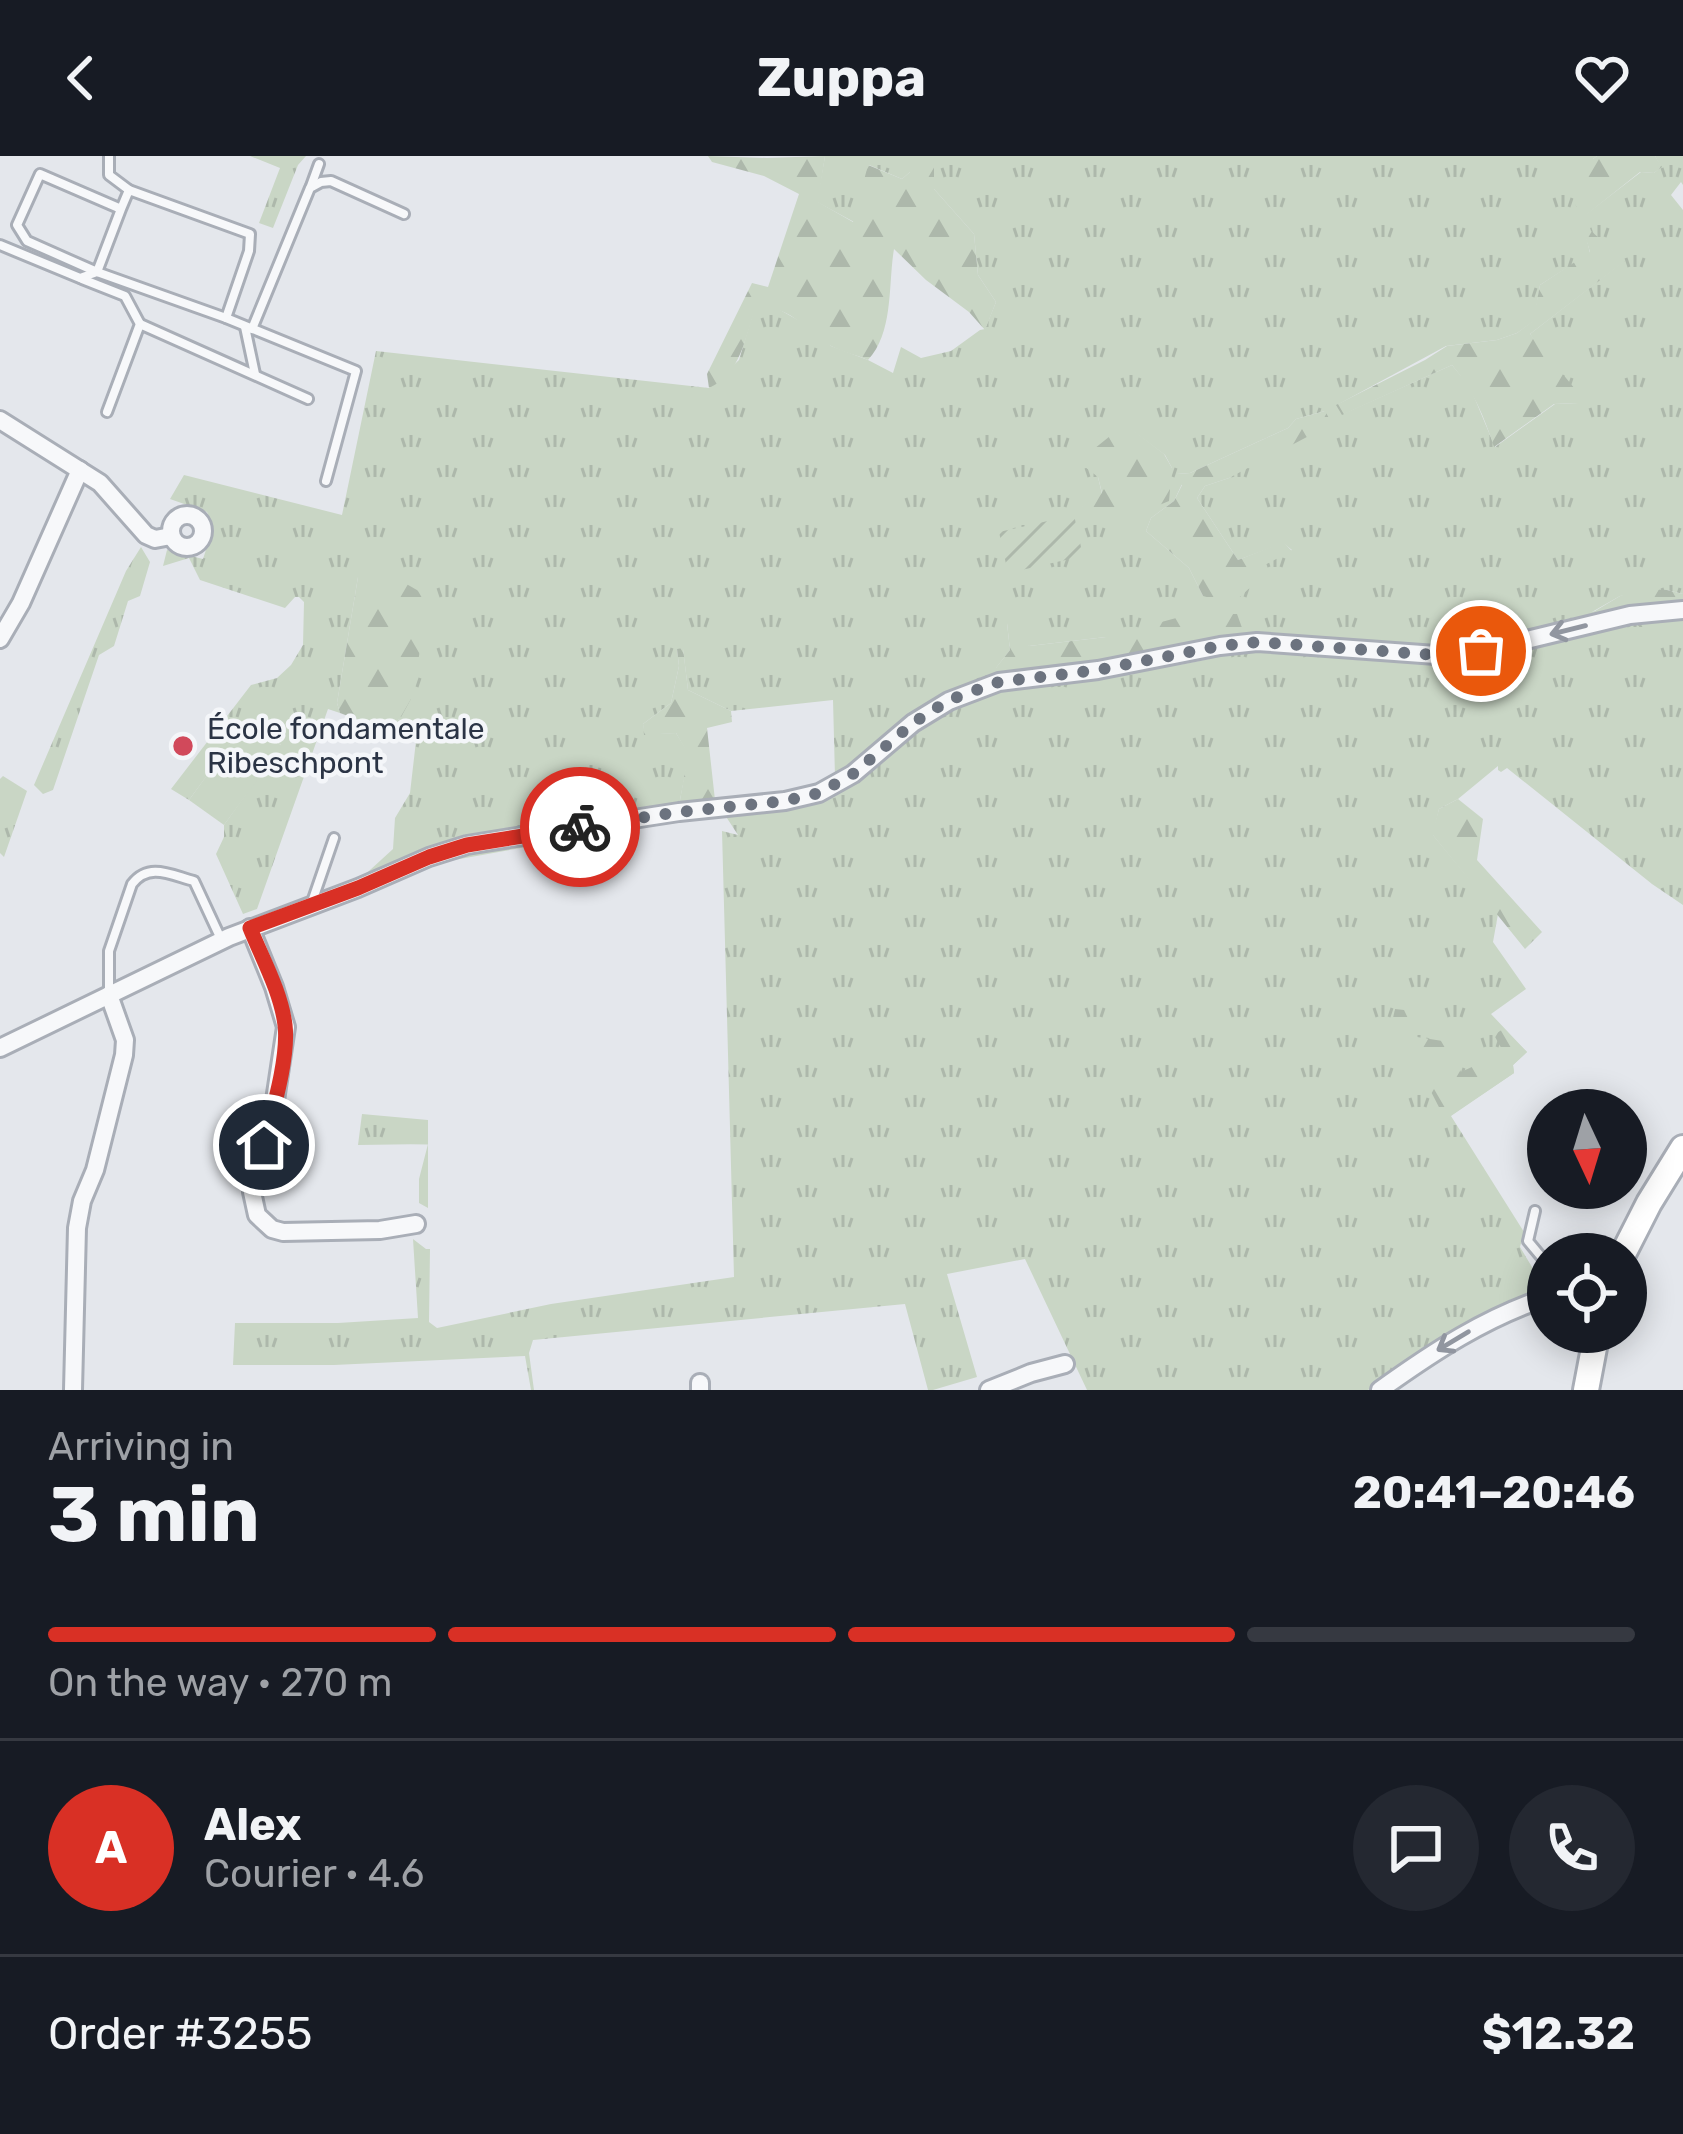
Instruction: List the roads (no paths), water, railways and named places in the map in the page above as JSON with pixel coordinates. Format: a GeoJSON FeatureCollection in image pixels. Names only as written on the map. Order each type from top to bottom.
{"type":"FeatureCollection","features":[{"type":"Feature","properties":{"kind":"main road"},"geometry":{"type":"LineString","coordinates":[[1634,1233],[1683,1148]]}},
{"type":"Feature","properties":{"kind":"main road"},"geometry":{"type":"LineString","coordinates":[[1586,1390],[1593,1353]]}},
{"type":"Feature","properties":{"kind":"street"},"geometry":{"type":"LineString","coordinates":[[0,420],[100,483],[146,536],[171,536]]}},
{"type":"Feature","properties":{"kind":"street"},"geometry":{"type":"LineString","coordinates":[[0,639],[80,470]]}},
{"type":"Feature","properties":{"kind":"street"},"geometry":{"type":"LineString","coordinates":[[0,1048],[222,940],[467,845],[819,793],[853,774],[913,723],[949,700],[999,682],[1257,642],[1436,655],[1481,651],[1630,615],[1683,610]]}},
{"type":"Feature","properties":{"kind":"street"},"geometry":{"type":"LineString","coordinates":[[250,928],[286,1027],[274,1107],[252,1192],[257,1216],[283,1232],[380,1230],[416,1224]]}},
{"type":"Feature","properties":{"kind":"street"},"geometry":{"type":"LineString","coordinates":[[73,1390],[76,1228],[124,1055],[125,1040],[109,995]]}},
{"type":"Feature","properties":{"kind":"street"},"geometry":{"type":"LineString","coordinates":[[1380,1390],[1475,1328],[1527,1305]]}},
{"type":"Feature","properties":{"kind":"street"},"geometry":{"type":"LineString","coordinates":[[989,1390],[1019,1384],[1065,1364]]}},
{"type":"Feature","properties":{"kind":"lane"},"geometry":{"type":"LineString","coordinates":[[109,156],[109,175],[129,190],[250,234],[249,251],[226,318]]}},
{"type":"Feature","properties":{"kind":"lane"},"geometry":{"type":"LineString","coordinates":[[255,374],[249,327],[319,164]]}},
{"type":"Feature","properties":{"kind":"lane"},"geometry":{"type":"LineString","coordinates":[[121,209],[40,174],[17,225],[27,242],[356,371],[326,481]]}},
{"type":"Feature","properties":{"kind":"lane"},"geometry":{"type":"LineString","coordinates":[[310,188],[331,181],[404,214]]}},
{"type":"Feature","properties":{"kind":"lane"},"geometry":{"type":"LineString","coordinates":[[98,272],[129,190]]}},
{"type":"Feature","properties":{"kind":"lane"},"geometry":{"type":"LineString","coordinates":[[23,254],[27,242]]}},
{"type":"Feature","properties":{"kind":"lane"},"geometry":{"type":"LineString","coordinates":[[0,244],[124,296],[140,324],[308,399]]}},
{"type":"Feature","properties":{"kind":"lane"},"geometry":{"type":"LineString","coordinates":[[80,278],[98,272]]}},
{"type":"Feature","properties":{"kind":"lane"},"geometry":{"type":"LineString","coordinates":[[106,412],[140,324]]}},
{"type":"Feature","properties":{"kind":"lane"},"geometry":{"type":"LineString","coordinates":[[312,904],[334,838]]}},
{"type":"Feature","properties":{"kind":"lane"},"geometry":{"type":"LineString","coordinates":[[109,995],[109,951],[139,875],[148,871],[194,881],[222,940]]}},
{"type":"Feature","properties":{"kind":"lane"},"geometry":{"type":"LineString","coordinates":[[1530,1233],[1535,1211]]}},
{"type":"Feature","properties":{"kind":"place","name":"École fondamentale Ribeschpont"},"geometry":{"type":"Point","coordinates":[183,746]}}]}
